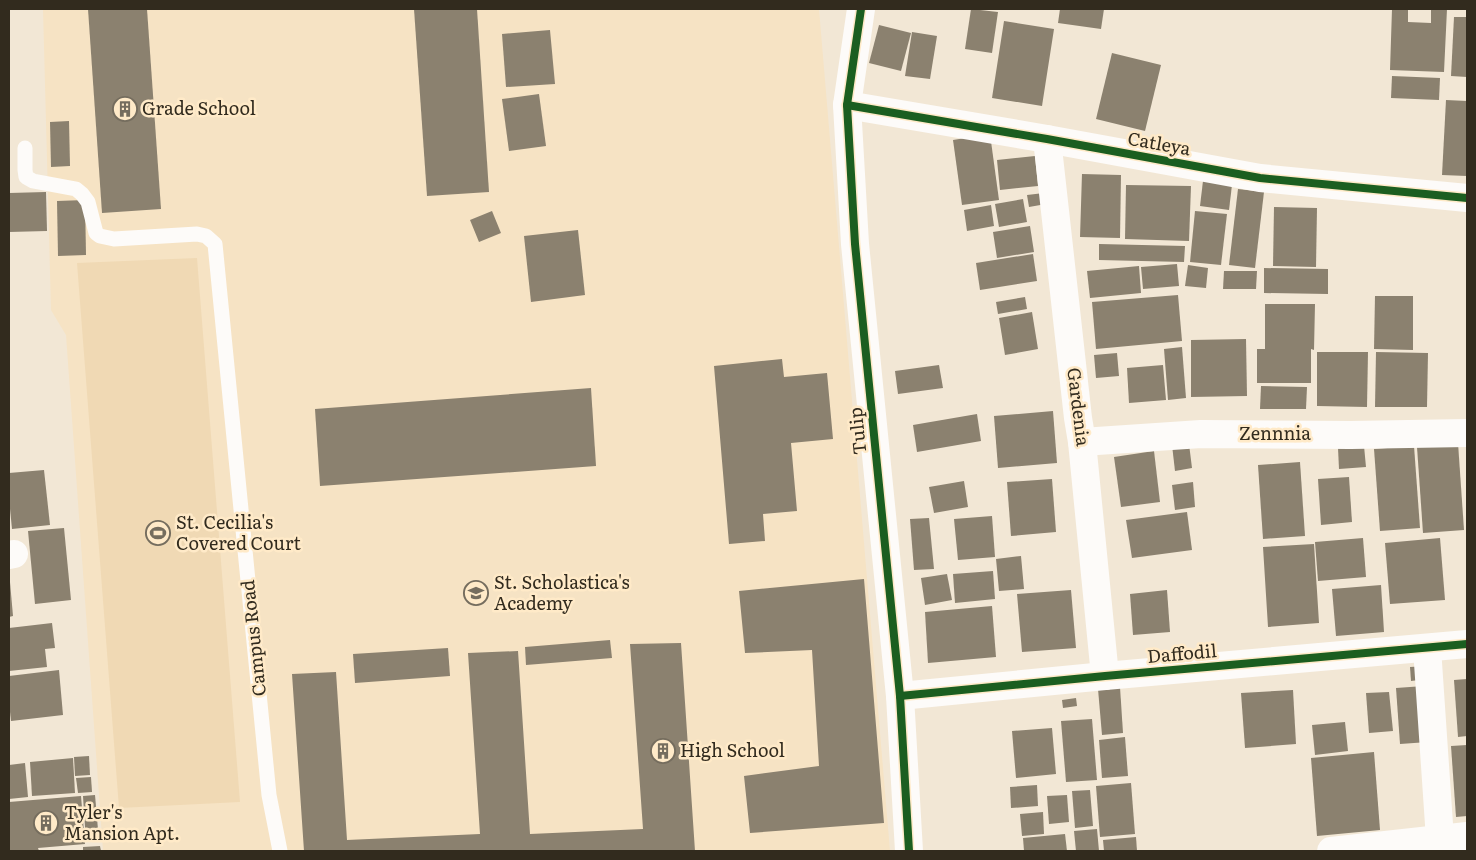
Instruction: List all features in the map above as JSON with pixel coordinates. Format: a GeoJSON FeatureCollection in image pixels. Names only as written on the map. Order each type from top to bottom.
{"type":"FeatureCollection","features":[{"type":"Feature","properties":{"kind":"street","name":"Tulip"},"geometry":{"type":"LineString","coordinates":[[861,9],[847,105],[855,244],[900,696],[909,851]]}},
{"type":"Feature","properties":{"kind":"street","name":"Catleya"},"geometry":{"type":"LineString","coordinates":[[847,105],[1260,178],[1467,198]]}},
{"type":"Feature","properties":{"kind":"street","name":"Gardenia"},"geometry":{"type":"LineString","coordinates":[[1047,139],[1082,442],[1105,676]]}},
{"type":"Feature","properties":{"kind":"street","name":"Zennnia"},"geometry":{"type":"LineString","coordinates":[[1082,442],[1201,434],[1351,435],[1467,433]]}},
{"type":"Feature","properties":{"kind":"street","name":"Daffodil"},"geometry":{"type":"LineString","coordinates":[[900,696],[1467,644]]}},
{"type":"Feature","properties":{"kind":"street"},"geometry":{"type":"LineString","coordinates":[[1428,648],[1441,845]]}},
{"type":"Feature","properties":{"kind":"street"},"geometry":{"type":"LineString","coordinates":[[1331,851],[1441,845],[1467,836]]}},
{"type":"Feature","properties":{"kind":"lane","name":"Campus Road"},"geometry":{"type":"LineString","coordinates":[[25,148],[26,177],[33,181],[76,189],[88,202],[96,233],[100,236],[114,238],[197,234],[206,236],[215,244],[269,795],[280,851]]}},
{"type":"Feature","properties":{"kind":"shaded area","name":"St. Scholastica's Academy"},"geometry":{"type":"Polygon","coordinates":[[[43,9],[819,9],[890,851],[103,851],[66,335],[51,310],[43,9]]]}},
{"type":"Feature","properties":{"kind":"shaded area","name":"St. Cecilia's Covered Court"},"geometry":{"type":"Polygon","coordinates":[[[197,258],[240,802],[119,808],[77,263],[197,258]]]}},
{"type":"Feature","properties":{"kind":"building","name":"Grade School"},"geometry":{"type":"Polygon","coordinates":[[[88,9],[147,9],[161,209],[102,213],[88,9]]]}},
{"type":"Feature","properties":{"kind":"building"},"geometry":{"type":"Polygon","coordinates":[[[414,9],[477,9],[489,192],[427,196],[414,9]]]}},
{"type":"Feature","properties":{"kind":"building"},"geometry":{"type":"Polygon","coordinates":[[[971,9],[998,12],[992,53],[965,49],[971,9]]]}},
{"type":"Feature","properties":{"kind":"building"},"geometry":{"type":"Polygon","coordinates":[[[1060,9],[1104,9],[1101,29],[1058,23],[1060,9]]]}},
{"type":"Feature","properties":{"kind":"building"},"geometry":{"type":"Polygon","coordinates":[[[1392,9],[1408,9],[1408,22],[1431,23],[1431,9],[1447,9],[1444,72],[1390,70],[1392,9]]]}},
{"type":"Feature","properties":{"kind":"building"},"geometry":{"type":"Polygon","coordinates":[[[1454,17],[1467,17],[1467,77],[1451,76],[1454,17]]]}},
{"type":"Feature","properties":{"kind":"building"},"geometry":{"type":"Polygon","coordinates":[[[1004,21],[1054,29],[1042,106],[992,98],[1004,21]]]}},
{"type":"Feature","properties":{"kind":"building"},"geometry":{"type":"Polygon","coordinates":[[[879,25],[911,33],[901,71],[869,63],[879,25]]]}},
{"type":"Feature","properties":{"kind":"building"},"geometry":{"type":"Polygon","coordinates":[[[550,30],[555,84],[506,87],[502,34],[550,30]]]}},
{"type":"Feature","properties":{"kind":"building"},"geometry":{"type":"Polygon","coordinates":[[[912,32],[937,36],[930,79],[905,76],[912,32]]]}},
{"type":"Feature","properties":{"kind":"building"},"geometry":{"type":"Polygon","coordinates":[[[1112,53],[1161,65],[1145,131],[1096,119],[1112,53]]]}},
{"type":"Feature","properties":{"kind":"building"},"geometry":{"type":"Polygon","coordinates":[[[1392,76],[1440,78],[1439,100],[1391,98],[1392,76]]]}},
{"type":"Feature","properties":{"kind":"building"},"geometry":{"type":"Polygon","coordinates":[[[539,94],[546,146],[509,151],[502,99],[539,94]]]}},
{"type":"Feature","properties":{"kind":"building"},"geometry":{"type":"Polygon","coordinates":[[[1446,100],[1467,101],[1467,176],[1442,175],[1446,100]]]}},
{"type":"Feature","properties":{"kind":"building"},"geometry":{"type":"Polygon","coordinates":[[[69,121],[70,166],[51,167],[50,122],[69,121]]]}},
{"type":"Feature","properties":{"kind":"building"},"geometry":{"type":"Polygon","coordinates":[[[990,134],[999,200],[962,205],[953,140],[990,134]]]}},
{"type":"Feature","properties":{"kind":"building"},"geometry":{"type":"Polygon","coordinates":[[[1035,156],[1038,186],[1000,190],[997,160],[1035,156]]]}},
{"type":"Feature","properties":{"kind":"building"},"geometry":{"type":"Polygon","coordinates":[[[1082,174],[1121,175],[1120,238],[1080,237],[1082,174]]]}},
{"type":"Feature","properties":{"kind":"building"},"geometry":{"type":"Polygon","coordinates":[[[1203,181],[1232,185],[1229,210],[1200,206],[1203,181]]]}},
{"type":"Feature","properties":{"kind":"building"},"geometry":{"type":"Polygon","coordinates":[[[1126,185],[1191,186],[1189,241],[1125,239],[1126,185]]]}},
{"type":"Feature","properties":{"kind":"building"},"geometry":{"type":"Polygon","coordinates":[[[1238,189],[1264,192],[1255,268],[1229,265],[1238,189]]]}},
{"type":"Feature","properties":{"kind":"building"},"geometry":{"type":"Polygon","coordinates":[[[46,192],[47,231],[9,232],[9,193],[46,192]]]}},
{"type":"Feature","properties":{"kind":"building"},"geometry":{"type":"Polygon","coordinates":[[[1044,193],[1046,204],[1029,207],[1027,195],[1044,193]]]}},
{"type":"Feature","properties":{"kind":"building"},"geometry":{"type":"Polygon","coordinates":[[[1023,199],[1027,222],[999,227],[995,204],[1023,199]]]}},
{"type":"Feature","properties":{"kind":"building"},"geometry":{"type":"Polygon","coordinates":[[[85,200],[86,255],[58,256],[57,201],[85,200]]]}},
{"type":"Feature","properties":{"kind":"building"},"geometry":{"type":"Polygon","coordinates":[[[991,205],[994,226],[967,231],[964,210],[991,205]]]}},
{"type":"Feature","properties":{"kind":"building"},"geometry":{"type":"Polygon","coordinates":[[[1274,207],[1317,208],[1316,267],[1273,266],[1274,207]]]}},
{"type":"Feature","properties":{"kind":"building"},"geometry":{"type":"Polygon","coordinates":[[[492,211],[501,233],[479,242],[470,220],[492,211]]]}},
{"type":"Feature","properties":{"kind":"building"},"geometry":{"type":"Polygon","coordinates":[[[1195,211],[1227,214],[1221,265],[1190,262],[1195,211]]]}},
{"type":"Feature","properties":{"kind":"building"},"geometry":{"type":"Polygon","coordinates":[[[1030,226],[1034,252],[997,258],[993,232],[1030,226]]]}},
{"type":"Feature","properties":{"kind":"building"},"geometry":{"type":"Polygon","coordinates":[[[578,230],[585,295],[531,302],[524,236],[578,230]]]}},
{"type":"Feature","properties":{"kind":"building"},"geometry":{"type":"Polygon","coordinates":[[[1099,244],[1185,246],[1184,262],[1099,260],[1099,244]]]}},
{"type":"Feature","properties":{"kind":"building"},"geometry":{"type":"Polygon","coordinates":[[[1033,254],[1037,281],[980,290],[976,263],[1033,254]]]}},
{"type":"Feature","properties":{"kind":"building"},"geometry":{"type":"Polygon","coordinates":[[[1177,264],[1179,286],[1143,289],[1141,267],[1177,264]]]}},
{"type":"Feature","properties":{"kind":"building"},"geometry":{"type":"Polygon","coordinates":[[[1188,265],[1208,268],[1206,288],[1185,286],[1188,265]]]}},
{"type":"Feature","properties":{"kind":"building"},"geometry":{"type":"Polygon","coordinates":[[[1139,266],[1141,293],[1090,298],[1087,271],[1139,266]]]}},
{"type":"Feature","properties":{"kind":"building"},"geometry":{"type":"Polygon","coordinates":[[[1264,268],[1328,269],[1328,294],[1264,293],[1264,268]]]}},
{"type":"Feature","properties":{"kind":"building"},"geometry":{"type":"Polygon","coordinates":[[[1224,271],[1257,271],[1256,289],[1223,289],[1224,271]]]}},
{"type":"Feature","properties":{"kind":"building"},"geometry":{"type":"Polygon","coordinates":[[[1178,295],[1182,341],[1096,349],[1092,302],[1178,295]]]}},
{"type":"Feature","properties":{"kind":"building"},"geometry":{"type":"Polygon","coordinates":[[[1375,296],[1413,296],[1413,350],[1374,349],[1375,296]]]}},
{"type":"Feature","properties":{"kind":"building"},"geometry":{"type":"Polygon","coordinates":[[[1025,297],[1027,309],[998,314],[996,302],[1025,297]]]}},
{"type":"Feature","properties":{"kind":"building"},"geometry":{"type":"Polygon","coordinates":[[[1265,304],[1315,304],[1314,350],[1311,349],[1311,383],[1257,383],[1257,349],[1265,349],[1265,304]]]}},
{"type":"Feature","properties":{"kind":"building"},"geometry":{"type":"Polygon","coordinates":[[[1032,312],[1038,349],[1005,355],[999,318],[1032,312]]]}},
{"type":"Feature","properties":{"kind":"building"},"geometry":{"type":"Polygon","coordinates":[[[1246,339],[1247,396],[1191,397],[1191,340],[1246,339]]]}},
{"type":"Feature","properties":{"kind":"building"},"geometry":{"type":"Polygon","coordinates":[[[1182,347],[1186,398],[1168,400],[1164,349],[1182,347]]]}},
{"type":"Feature","properties":{"kind":"building"},"geometry":{"type":"Polygon","coordinates":[[[1317,352],[1368,352],[1367,407],[1317,406],[1317,352]]]}},
{"type":"Feature","properties":{"kind":"building"},"geometry":{"type":"Polygon","coordinates":[[[1376,352],[1428,353],[1427,407],[1375,407],[1376,352]]]}},
{"type":"Feature","properties":{"kind":"building"},"geometry":{"type":"Polygon","coordinates":[[[1117,353],[1119,376],[1096,378],[1094,355],[1117,353]]]}},
{"type":"Feature","properties":{"kind":"building"},"geometry":{"type":"Polygon","coordinates":[[[782,359],[784,377],[827,373],[833,439],[791,443],[797,511],[763,514],[765,541],[729,544],[714,366],[782,359]]]}},
{"type":"Feature","properties":{"kind":"building"},"geometry":{"type":"Polygon","coordinates":[[[939,365],[943,388],[898,394],[895,371],[939,365]]]}},
{"type":"Feature","properties":{"kind":"building"},"geometry":{"type":"Polygon","coordinates":[[[1163,365],[1166,400],[1129,403],[1127,368],[1163,365]]]}},
{"type":"Feature","properties":{"kind":"building"},"geometry":{"type":"Polygon","coordinates":[[[1261,386],[1307,387],[1306,409],[1260,409],[1261,386]]]}},
{"type":"Feature","properties":{"kind":"building"},"geometry":{"type":"Polygon","coordinates":[[[591,388],[596,466],[320,486],[315,409],[591,388]]]}},
{"type":"Feature","properties":{"kind":"building"},"geometry":{"type":"Polygon","coordinates":[[[1053,411],[1057,463],[998,468],[994,416],[1053,411]]]}},
{"type":"Feature","properties":{"kind":"building"},"geometry":{"type":"Polygon","coordinates":[[[977,414],[981,441],[917,452],[913,425],[977,414]]]}},
{"type":"Feature","properties":{"kind":"building"},"geometry":{"type":"Polygon","coordinates":[[[1458,443],[1464,530],[1423,533],[1417,447],[1458,443]]]}},
{"type":"Feature","properties":{"kind":"building"},"geometry":{"type":"Polygon","coordinates":[[[1189,444],[1192,468],[1175,471],[1172,445],[1189,444]]]}},
{"type":"Feature","properties":{"kind":"building"},"geometry":{"type":"Polygon","coordinates":[[[1364,446],[1366,467],[1339,469],[1338,448],[1364,446]]]}},
{"type":"Feature","properties":{"kind":"building"},"geometry":{"type":"Polygon","coordinates":[[[1414,446],[1420,528],[1380,531],[1374,449],[1414,446]]]}},
{"type":"Feature","properties":{"kind":"building"},"geometry":{"type":"Polygon","coordinates":[[[1154,451],[1160,502],[1121,507],[1114,457],[1154,451]]]}},
{"type":"Feature","properties":{"kind":"building"},"geometry":{"type":"Polygon","coordinates":[[[1300,462],[1305,536],[1263,539],[1258,465],[1300,462]]]}},
{"type":"Feature","properties":{"kind":"building"},"geometry":{"type":"Polygon","coordinates":[[[44,470],[50,525],[12,529],[9,473],[44,470]]]}},
{"type":"Feature","properties":{"kind":"building"},"geometry":{"type":"Polygon","coordinates":[[[1349,477],[1352,522],[1321,525],[1318,479],[1349,477]]]}},
{"type":"Feature","properties":{"kind":"building"},"geometry":{"type":"Polygon","coordinates":[[[1052,479],[1056,532],[1011,536],[1007,482],[1052,479]]]}},
{"type":"Feature","properties":{"kind":"building"},"geometry":{"type":"Polygon","coordinates":[[[964,481],[968,507],[934,513],[929,487],[964,481]]]}},
{"type":"Feature","properties":{"kind":"building"},"geometry":{"type":"Polygon","coordinates":[[[1193,482],[1195,507],[1175,510],[1172,485],[1193,482]]]}},
{"type":"Feature","properties":{"kind":"building"},"geometry":{"type":"Polygon","coordinates":[[[1187,512],[1192,550],[1132,558],[1126,520],[1187,512]]]}},
{"type":"Feature","properties":{"kind":"building"},"geometry":{"type":"Polygon","coordinates":[[[992,516],[995,557],[958,560],[954,519],[992,516]]]}},
{"type":"Feature","properties":{"kind":"building"},"geometry":{"type":"Polygon","coordinates":[[[929,518],[934,569],[914,570],[910,519],[929,518]]]}},
{"type":"Feature","properties":{"kind":"building"},"geometry":{"type":"Polygon","coordinates":[[[64,528],[71,600],[35,604],[28,531],[64,528]]]}},
{"type":"Feature","properties":{"kind":"building"},"geometry":{"type":"Polygon","coordinates":[[[1363,538],[1366,577],[1318,581],[1315,542],[1363,538]]]}},
{"type":"Feature","properties":{"kind":"building"},"geometry":{"type":"Polygon","coordinates":[[[1440,538],[1445,600],[1390,604],[1385,543],[1440,538]]]}},
{"type":"Feature","properties":{"kind":"building"},"geometry":{"type":"Polygon","coordinates":[[[1314,544],[1319,623],[1268,627],[1263,547],[1314,544]]]}},
{"type":"Feature","properties":{"kind":"building"},"geometry":{"type":"Polygon","coordinates":[[[1021,556],[1024,589],[999,591],[996,559],[1021,556]]]}},
{"type":"Feature","properties":{"kind":"building"},"geometry":{"type":"Polygon","coordinates":[[[993,571],[995,599],[955,603],[953,574],[993,571]]]}},
{"type":"Feature","properties":{"kind":"building"},"geometry":{"type":"Polygon","coordinates":[[[947,574],[952,600],[925,605],[921,578],[947,574]]]}},
{"type":"Feature","properties":{"kind":"building"},"geometry":{"type":"Polygon","coordinates":[[[864,579],[884,823],[750,833],[744,776],[819,766],[812,650],[745,653],[739,591],[864,579]]]}},
{"type":"Feature","properties":{"kind":"building"},"geometry":{"type":"Polygon","coordinates":[[[9,583],[13,616],[9,617],[9,583]]]}},
{"type":"Feature","properties":{"kind":"building"},"geometry":{"type":"Polygon","coordinates":[[[1381,585],[1384,632],[1336,636],[1332,589],[1381,585]]]}},
{"type":"Feature","properties":{"kind":"building"},"geometry":{"type":"Polygon","coordinates":[[[1071,590],[1076,648],[1022,652],[1017,594],[1071,590]]]}},
{"type":"Feature","properties":{"kind":"building"},"geometry":{"type":"Polygon","coordinates":[[[1167,590],[1170,632],[1133,635],[1130,594],[1167,590]]]}},
{"type":"Feature","properties":{"kind":"building"},"geometry":{"type":"Polygon","coordinates":[[[992,606],[996,657],[928,663],[925,612],[992,606]]]}},
{"type":"Feature","properties":{"kind":"building"},"geometry":{"type":"Polygon","coordinates":[[[52,623],[55,648],[45,649],[47,667],[9,671],[9,628],[52,623]]]}},
{"type":"Feature","properties":{"kind":"building"},"geometry":{"type":"Polygon","coordinates":[[[610,640],[612,658],[526,665],[525,647],[610,640]]]}},
{"type":"Feature","properties":{"kind":"building","name":"High School"},"geometry":{"type":"Polygon","coordinates":[[[681,643],[695,851],[304,851],[292,674],[336,672],[347,840],[480,834],[468,653],[518,651],[530,834],[643,829],[630,644],[681,643]]]}},
{"type":"Feature","properties":{"kind":"building"},"geometry":{"type":"Polygon","coordinates":[[[448,648],[450,676],[355,683],[353,654],[448,648]]]}},
{"type":"Feature","properties":{"kind":"building"},"geometry":{"type":"Polygon","coordinates":[[[1426,666],[1427,679],[1411,681],[1410,667],[1426,666]]]}},
{"type":"Feature","properties":{"kind":"building"},"geometry":{"type":"Polygon","coordinates":[[[59,670],[63,715],[11,721],[9,676],[59,670]]]}},
{"type":"Feature","properties":{"kind":"building"},"geometry":{"type":"Polygon","coordinates":[[[1467,679],[1467,736],[1458,737],[1454,680],[1467,679]]]}},
{"type":"Feature","properties":{"kind":"building"},"geometry":{"type":"Polygon","coordinates":[[[1424,686],[1428,742],[1400,744],[1396,688],[1424,686]]]}},
{"type":"Feature","properties":{"kind":"building"},"geometry":{"type":"Polygon","coordinates":[[[1120,687],[1123,733],[1102,735],[1098,689],[1120,687]]]}},
{"type":"Feature","properties":{"kind":"building"},"geometry":{"type":"Polygon","coordinates":[[[1293,690],[1296,744],[1245,748],[1241,693],[1293,690]]]}},
{"type":"Feature","properties":{"kind":"building"},"geometry":{"type":"Polygon","coordinates":[[[1389,692],[1393,731],[1369,733],[1366,693],[1389,692]]]}},
{"type":"Feature","properties":{"kind":"building"},"geometry":{"type":"Polygon","coordinates":[[[1076,698],[1077,706],[1063,708],[1062,700],[1076,698]]]}},
{"type":"Feature","properties":{"kind":"building"},"geometry":{"type":"Polygon","coordinates":[[[1092,719],[1097,780],[1066,782],[1061,721],[1092,719]]]}},
{"type":"Feature","properties":{"kind":"building"},"geometry":{"type":"Polygon","coordinates":[[[1345,722],[1348,751],[1315,755],[1312,725],[1345,722]]]}},
{"type":"Feature","properties":{"kind":"building"},"geometry":{"type":"Polygon","coordinates":[[[1052,728],[1056,774],[1016,778],[1012,731],[1052,728]]]}},
{"type":"Feature","properties":{"kind":"building"},"geometry":{"type":"Polygon","coordinates":[[[1125,737],[1128,776],[1102,778],[1099,740],[1125,737]]]}},
{"type":"Feature","properties":{"kind":"building"},"geometry":{"type":"Polygon","coordinates":[[[1467,745],[1467,816],[1456,817],[1451,746],[1467,745]]]}},
{"type":"Feature","properties":{"kind":"building"},"geometry":{"type":"Polygon","coordinates":[[[1374,752],[1380,830],[1317,836],[1311,758],[1374,752]]]}},
{"type":"Feature","properties":{"kind":"building"},"geometry":{"type":"Polygon","coordinates":[[[89,756],[90,775],[75,776],[74,757],[89,756]]]}},
{"type":"Feature","properties":{"kind":"building"},"geometry":{"type":"Polygon","coordinates":[[[73,758],[75,793],[32,796],[30,762],[73,758]]]}},
{"type":"Feature","properties":{"kind":"building"},"geometry":{"type":"Polygon","coordinates":[[[25,763],[28,797],[9,799],[9,765],[25,763]]]}},
{"type":"Feature","properties":{"kind":"building"},"geometry":{"type":"Polygon","coordinates":[[[91,777],[92,792],[78,793],[76,778],[91,777]]]}},
{"type":"Feature","properties":{"kind":"building"},"geometry":{"type":"Polygon","coordinates":[[[1131,783],[1135,834],[1100,837],[1096,786],[1131,783]]]}},
{"type":"Feature","properties":{"kind":"building"},"geometry":{"type":"Polygon","coordinates":[[[1037,785],[1038,806],[1011,808],[1010,787],[1037,785]]]}},
{"type":"Feature","properties":{"kind":"building"},"geometry":{"type":"Polygon","coordinates":[[[1090,790],[1093,826],[1075,828],[1072,791],[1090,790]]]}},
{"type":"Feature","properties":{"kind":"building"},"geometry":{"type":"Polygon","coordinates":[[[95,795],[99,841],[86,842],[83,796],[95,795]]]}},
{"type":"Feature","properties":{"kind":"building"},"geometry":{"type":"Polygon","coordinates":[[[1067,795],[1069,822],[1049,824],[1047,796],[1067,795]]]}},
{"type":"Feature","properties":{"kind":"building","name":"Tyler's Mansion Apt."},"geometry":{"type":"Polygon","coordinates":[[[81,796],[85,844],[38,848],[39,851],[9,850],[9,802],[81,796]]]}},
{"type":"Feature","properties":{"kind":"building"},"geometry":{"type":"Polygon","coordinates":[[[1043,812],[1044,834],[1022,836],[1020,814],[1043,812]]]}},
{"type":"Feature","properties":{"kind":"building"},"geometry":{"type":"Polygon","coordinates":[[[1097,829],[1099,851],[1076,851],[1074,831],[1097,829]]]}},
{"type":"Feature","properties":{"kind":"building"},"geometry":{"type":"Polygon","coordinates":[[[1065,834],[1067,851],[1024,851],[1023,838],[1065,834]]]}},
{"type":"Feature","properties":{"kind":"building"},"geometry":{"type":"Polygon","coordinates":[[[1136,837],[1137,851],[1104,851],[1103,840],[1136,837]]]}},
{"type":"Feature","properties":{"kind":"building"},"geometry":{"type":"Polygon","coordinates":[[[100,846],[101,851],[83,851],[83,847],[100,846]]]}},
{"type":"Feature","properties":{"kind":"cycle path"},"geometry":{"type":"LineString","coordinates":[[861,9],[847,105],[855,244],[900,696],[909,851]]}},
{"type":"Feature","properties":{"kind":"cycle path"},"geometry":{"type":"LineString","coordinates":[[847,105],[1260,178],[1467,198]]}},
{"type":"Feature","properties":{"kind":"cycle path"},"geometry":{"type":"LineString","coordinates":[[900,696],[1467,644]]}},
{"type":"Feature","properties":{"kind":"place","name":"Grade School"},"geometry":{"type":"Point","coordinates":[125,109]}},
{"type":"Feature","properties":{"kind":"place","name":"St. Cecilia's Covered Court"},"geometry":{"type":"Point","coordinates":[158,533]}},
{"type":"Feature","properties":{"kind":"place","name":"St. Scholastica's Academy"},"geometry":{"type":"Point","coordinates":[476,593]}},
{"type":"Feature","properties":{"kind":"place","name":"High School"},"geometry":{"type":"Point","coordinates":[663,751]}},
{"type":"Feature","properties":{"kind":"place","name":"Tyler's Mansion Apt."},"geometry":{"type":"Point","coordinates":[46,823]}}]}
